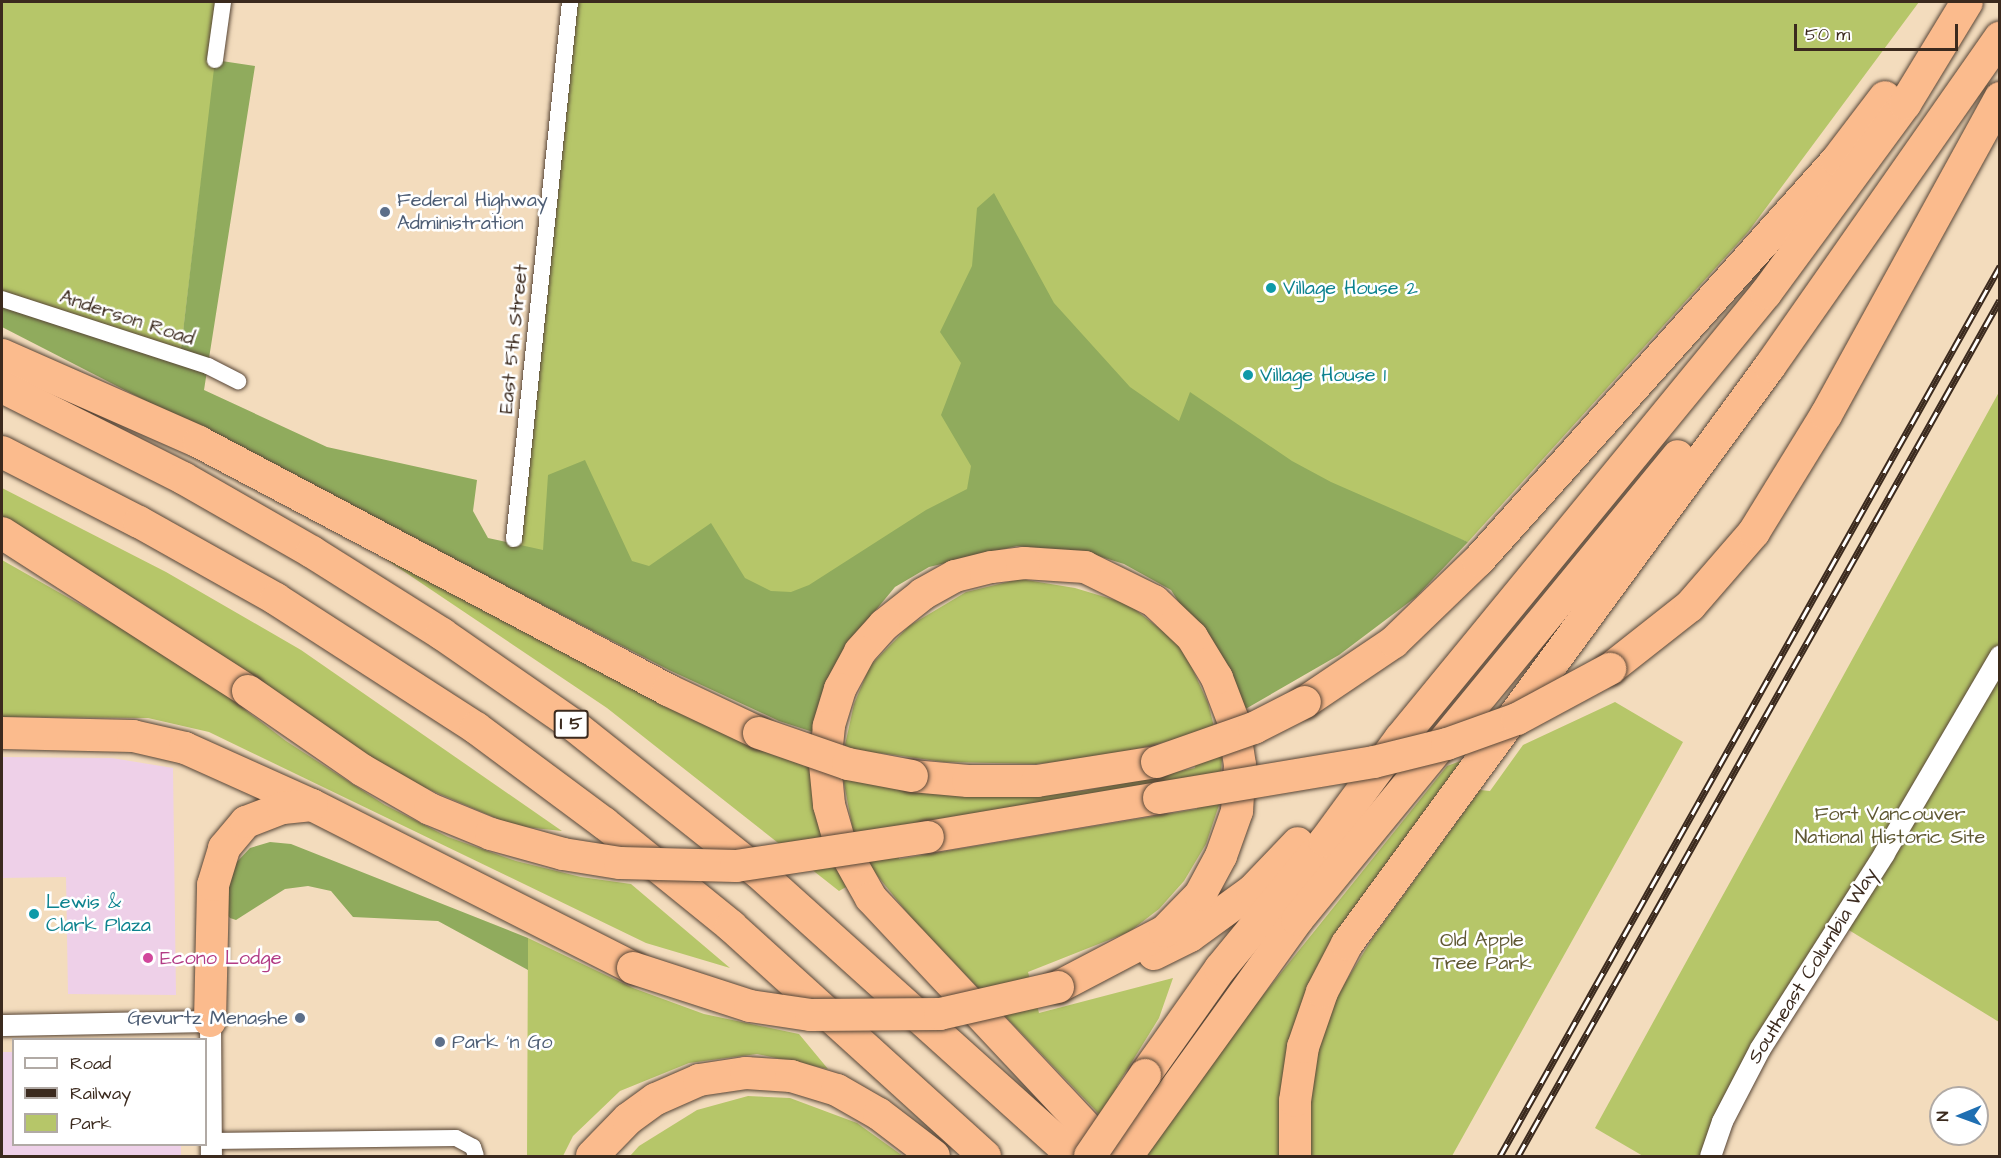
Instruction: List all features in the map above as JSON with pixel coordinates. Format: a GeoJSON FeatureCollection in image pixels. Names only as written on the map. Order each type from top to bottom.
{"type":"FeatureCollection","features":[{"type":"Feature","properties":{"kind":"highway"},"geometry":{"type":"LineString","coordinates":[[2,355],[199,442],[668,690],[759,733],[848,764],[912,776],[968,781],[1037,781],[1157,762],[1254,728],[1305,702],[1394,642],[1478,561],[1837,160],[1965,2]]}},
{"type":"Feature","properties":{"kind":"highway"},"geometry":{"type":"LineString","coordinates":[[1090,1156],[1220,969],[1325,841],[1400,739],[1766,293],[1905,104],[1965,2]]}},
{"type":"Feature","properties":{"kind":"highway"},"geometry":{"type":"LineString","coordinates":[[1295,1156],[1295,1101],[1303,1047],[1322,992],[1347,944],[1770,366],[1836,267],[2000,37]]}},
{"type":"Feature","properties":{"kind":"highway"},"geometry":{"type":"LineString","coordinates":[[2,533],[248,691],[362,770],[430,809],[500,837],[563,854],[629,864],[736,866],[928,837],[1374,762],[1447,744],[1517,719],[1610,669],[1690,606],[1754,532],[1826,415],[2000,98]]}},
{"type":"Feature","properties":{"kind":"highway"},"geometry":{"type":"LineString","coordinates":[[1127,1156],[1170,1092],[1297,920],[1836,267]]}},
{"type":"Feature","properties":{"kind":"highway","name":"I 5"},"geometry":{"type":"LineString","coordinates":[[2,387],[152,462],[312,552],[441,634],[572,724],[775,886],[1073,1156]]}},
{"type":"Feature","properties":{"kind":"highway"},"geometry":{"type":"LineString","coordinates":[[2,452],[140,522],[276,599],[485,735],[604,823],[731,926],[985,1156]]}},
{"type":"Feature","properties":{"kind":"highway"},"geometry":{"type":"LineString","coordinates":[[1058,987],[1165,931],[1200,895],[1221,856],[1237,812],[1240,765],[1233,720],[1217,678],[1192,637],[1154,601],[1085,567],[1024,563],[991,567],[955,576],[923,594],[884,625],[860,652],[840,689],[829,726],[825,764],[829,805],[840,843],[872,898],[1113,1156]]}},
{"type":"Feature","properties":{"kind":"highway"},"geometry":{"type":"LineString","coordinates":[[2,733],[134,736],[175,745],[243,771],[633,968],[750,1006],[811,1016],[940,1014],[1058,987],[1149,957],[1190,936],[1252,891],[1400,739]]}},
{"type":"Feature","properties":{"kind":"highway"},"geometry":{"type":"LineString","coordinates":[[210,1021],[213,885],[224,848],[233,834],[255,818],[284,808],[312,805]]}},
{"type":"Feature","properties":{"kind":"highway"},"geometry":{"type":"LineString","coordinates":[[592,1156],[628,1119],[656,1099],[699,1080],[746,1073],[791,1076],[837,1090],[879,1114],[934,1156]]}},
{"type":"Feature","properties":{"kind":"street"},"geometry":{"type":"LineString","coordinates":[[215,60],[223,2]]}},
{"type":"Feature","properties":{"kind":"street","name":"East 5th Street"},"geometry":{"type":"LineString","coordinates":[[514,538],[570,2]]}},
{"type":"Feature","properties":{"kind":"street","name":"Anderson Road"},"geometry":{"type":"LineString","coordinates":[[2,299],[208,366],[238,381]]}},
{"type":"Feature","properties":{"kind":"street","name":"Southeast Columbia Way"},"geometry":{"type":"LineString","coordinates":[[1710,1156],[1722,1121],[1760,1048],[1884,853],[2000,656]]}},
{"type":"Feature","properties":{"kind":"street"},"geometry":{"type":"LineString","coordinates":[[2,1025],[210,1021],[211,1149],[456,1138],[474,1152]]}},
{"type":"Feature","properties":{"kind":"shaded area"},"geometry":{"type":"Polygon","coordinates":[[[2,757],[112,758],[173,768],[176,995],[68,994],[66,877],[2,878],[2,757]]]}},
{"type":"Feature","properties":{"kind":"shaded area"},"geometry":{"type":"Polygon","coordinates":[[[2,1052],[12,1052],[12,1146],[181,1146],[181,1156],[2,1156],[2,1052]]]}},
{"type":"Feature","properties":{"kind":"green space"},"geometry":{"type":"Polygon","coordinates":[[[2,2],[223,2],[180,357],[2,299],[2,2]]]}},
{"type":"Feature","properties":{"kind":"green space"},"geometry":{"type":"Polygon","coordinates":[[[570,2],[1919,2],[1748,232],[1468,542],[1441,532],[1203,590],[1017,521],[834,613],[513,560],[570,2]]]}},
{"type":"Feature","properties":{"kind":"green space"},"geometry":{"type":"Polygon","coordinates":[[[215,60],[255,66],[204,390],[327,447],[477,480],[473,511],[488,538],[543,550],[548,475],[585,460],[632,561],[649,566],[711,523],[745,578],[771,591],[791,592],[809,585],[926,510],[967,489],[971,466],[941,415],[961,363],[940,332],[972,266],[977,208],[994,193],[1054,303],[1130,387],[1179,421],[1190,392],[1292,461],[1331,482],[1468,542],[1416,597],[1339,655],[1242,711],[1232,686],[1171,590],[1124,564],[1092,554],[1017,546],[929,567],[895,587],[856,634],[821,696],[813,732],[779,721],[669,670],[2,327],[2,299],[180,357],[215,60]]]}},
{"type":"Feature","properties":{"kind":"green space","name":"Fort Vancouver National Historic Site"},"geometry":{"type":"Polygon","coordinates":[[[1999,392],[1999,1022],[1839,924],[1710,1156],[1643,1156],[1595,1128],[1999,392]]]}},
{"type":"Feature","properties":{"kind":"green space"},"geometry":{"type":"Polygon","coordinates":[[[2,488],[166,572],[301,650],[562,831],[515,826],[402,778],[154,611],[2,516],[2,488]]]}},
{"type":"Feature","properties":{"kind":"green space"},"geometry":{"type":"Polygon","coordinates":[[[378,554],[771,754],[811,768],[821,836],[846,887],[839,891],[607,708],[378,554]]]}},
{"type":"Feature","properties":{"kind":"green space"},"geometry":{"type":"Polygon","coordinates":[[[2,560],[185,664],[286,741],[385,805],[448,837],[516,861],[581,877],[631,884],[730,968],[646,943],[209,732],[148,718],[2,717],[2,560]]]}},
{"type":"Feature","properties":{"kind":"green space"},"geometry":{"type":"Polygon","coordinates":[[[1020,579],[1075,588],[1128,604],[1182,646],[1208,703],[1222,758],[1219,805],[1206,844],[1184,881],[1159,909],[1129,932],[1028,972],[1039,1013],[1173,978],[1159,1018],[1117,1086],[1170,1122],[1227,1040],[1447,766],[1466,759],[1344,923],[1282,1156],[1139,1156],[913,920],[868,864],[854,836],[843,778],[845,745],[854,704],[870,666],[909,626],[966,592],[1020,579]],[[1189,736],[1105,757],[1036,764],[944,762],[880,753],[873,783],[962,795],[1008,797],[1084,791],[1195,768],[1189,736]],[[1197,778],[895,829],[899,859],[1197,809],[1197,778]]]}},
{"type":"Feature","properties":{"kind":"green space","name":"Old Apple Tree Park"},"geometry":{"type":"Polygon","coordinates":[[[1615,702],[1683,742],[1452,1156],[1311,1156],[1311,1089],[1319,1045],[1338,994],[1374,936],[1480,790],[1490,791],[1523,745],[1615,702]]]}},
{"type":"Feature","properties":{"kind":"green space"},"geometry":{"type":"Polygon","coordinates":[[[270,842],[291,844],[528,938],[528,970],[438,921],[353,917],[331,891],[308,886],[285,889],[236,920],[230,918],[226,913],[228,881],[235,864],[250,848],[270,842]]]}},
{"type":"Feature","properties":{"kind":"green space"},"geometry":{"type":"Polygon","coordinates":[[[528,938],[633,988],[704,1014],[799,1034],[828,1069],[757,1054],[689,1063],[620,1091],[573,1136],[563,1156],[527,1156],[528,938]]]}},
{"type":"Feature","properties":{"kind":"green space"},"geometry":{"type":"Polygon","coordinates":[[[748,1096],[790,1098],[857,1123],[903,1156],[630,1156],[639,1146],[697,1110],[748,1096]]]}},
{"type":"Feature","properties":{"kind":"railway"},"geometry":{"type":"LineString","coordinates":[[1500,1156],[2000,266]]}},
{"type":"Feature","properties":{"kind":"railway"},"geometry":{"type":"LineString","coordinates":[[1518,1156],[2000,300]]}},
{"type":"Feature","properties":{"kind":"place","name":"Federal Highway Administration"},"geometry":{"type":"Point","coordinates":[385,212]}},
{"type":"Feature","properties":{"kind":"place","name":"Village House 2"},"geometry":{"type":"Point","coordinates":[1271,288]}},
{"type":"Feature","properties":{"kind":"place","name":"Village House 1"},"geometry":{"type":"Point","coordinates":[1248,375]}},
{"type":"Feature","properties":{"kind":"place","name":"Lewis & Clark Plaza"},"geometry":{"type":"Point","coordinates":[34,914]}},
{"type":"Feature","properties":{"kind":"place","name":"Econo Lodge"},"geometry":{"type":"Point","coordinates":[148,958]}},
{"type":"Feature","properties":{"kind":"place","name":"Gevurtz Menashe"},"geometry":{"type":"Point","coordinates":[300,1018]}},
{"type":"Feature","properties":{"kind":"place","name":"Park ‘n Go"},"geometry":{"type":"Point","coordinates":[440,1042]}}]}
